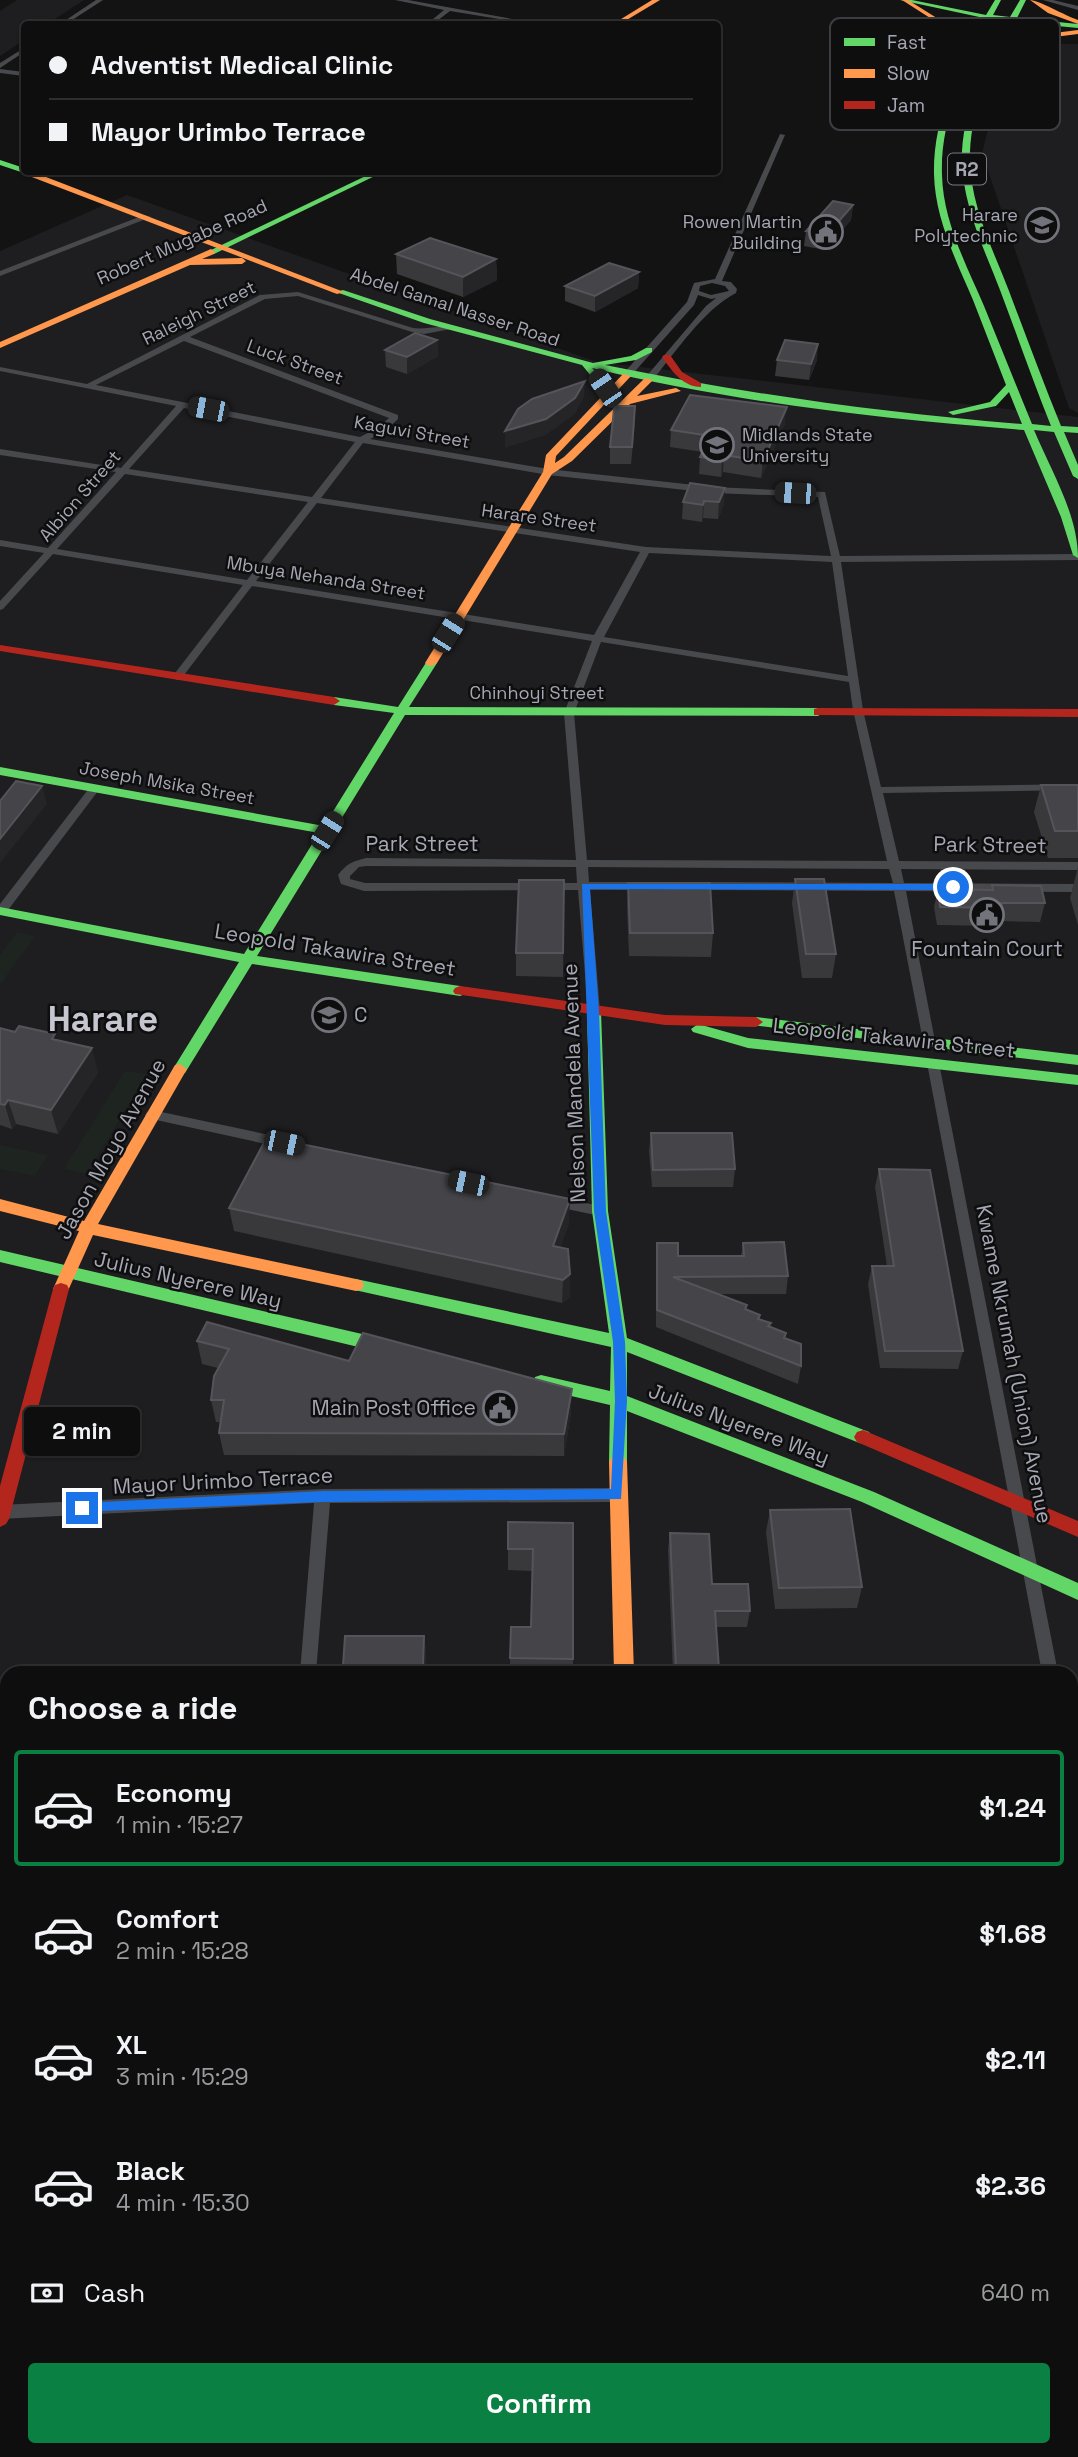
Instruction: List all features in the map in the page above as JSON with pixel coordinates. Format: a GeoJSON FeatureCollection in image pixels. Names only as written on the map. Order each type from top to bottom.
{"type":"FeatureCollection","features":[{"type":"Feature","properties":{"kind":"main road"},"geometry":{"type":"LineString","coordinates":[[621,21],[657,0]]}},
{"type":"Feature","properties":{"kind":"main road"},"geometry":{"type":"LineString","coordinates":[[904,0],[1000,18]]}},
{"type":"Feature","properties":{"kind":"main road"},"geometry":{"type":"LineString","coordinates":[[904,0],[933,18]]}},
{"type":"Feature","properties":{"kind":"main road"},"geometry":{"type":"LineString","coordinates":[[917,0],[937,8]]}},
{"type":"Feature","properties":{"kind":"main road","name":"R2"},"geometry":{"type":"LineString","coordinates":[[987,17],[998,0]]}},
{"type":"Feature","properties":{"kind":"main road","name":"R2"},"geometry":{"type":"LineString","coordinates":[[1013,18],[1023,0]]}},
{"type":"Feature","properties":{"kind":"main road"},"geometry":{"type":"LineString","coordinates":[[1033,0],[1050,12],[1078,24]]}},
{"type":"Feature","properties":{"kind":"main road"},"geometry":{"type":"LineString","coordinates":[[1060,23],[1078,24]]}},
{"type":"Feature","properties":{"kind":"main road"},"geometry":{"type":"LineString","coordinates":[[1060,34],[1078,32]]}},
{"type":"Feature","properties":{"kind":"main road","name":"R2"},"geometry":{"type":"LineString","coordinates":[[943,130],[940,193],[958,252],[1027,428],[1066,517],[1078,556]]}},
{"type":"Feature","properties":{"kind":"main road","name":"R2"},"geometry":{"type":"LineString","coordinates":[[969,130],[966,154],[970,197],[1056,429],[1074,453],[1078,477]]}},
{"type":"Feature","properties":{"kind":"main road","name":"Abdel Gamal Nasser Road"},"geometry":{"type":"LineString","coordinates":[[0,162],[21,169]]}},
{"type":"Feature","properties":{"kind":"main road","name":"Abdel Gamal Nasser Road"},"geometry":{"type":"LineString","coordinates":[[37,175],[265,264],[447,328],[567,363],[648,380],[891,414],[1027,428],[1078,430]]}},
{"type":"Feature","properties":{"kind":"main road","name":"Robert Mugabe Road"},"geometry":{"type":"LineString","coordinates":[[0,345],[222,247],[373,175]]}},
{"type":"Feature","properties":{"kind":"main road"},"geometry":{"type":"LineString","coordinates":[[187,262],[226,260],[265,264]]}},
{"type":"Feature","properties":{"kind":"main road"},"geometry":{"type":"LineString","coordinates":[[567,363],[610,363],[633,358],[649,349]]}},
{"type":"Feature","properties":{"kind":"main road"},"geometry":{"type":"LineString","coordinates":[[667,357],[671,368],[685,380],[709,389]]}},
{"type":"Feature","properties":{"kind":"main road"},"geometry":{"type":"LineString","coordinates":[[586,367],[605,388],[606,400]]}},
{"type":"Feature","properties":{"kind":"main road","name":"Jason Moyo Avenue"},"geometry":{"type":"LineString","coordinates":[[1,1514],[65,1274],[88,1228],[152,1115],[246,960],[548,472],[551,455],[626,376]]}},
{"type":"Feature","properties":{"kind":"main road","name":"Jason Moyo Avenue"},"geometry":{"type":"LineString","coordinates":[[548,472],[568,459],[648,380]]}},
{"type":"Feature","properties":{"kind":"main road"},"geometry":{"type":"LineString","coordinates":[[891,414],[934,414],[983,409],[1002,400],[1011,385]]}},
{"type":"Feature","properties":{"kind":"main road"},"geometry":{"type":"LineString","coordinates":[[628,401],[656,393],[709,389]]}},
{"type":"Feature","properties":{"kind":"main road","name":"Chinhoyi Street"},"geometry":{"type":"LineString","coordinates":[[0,648],[401,711],[569,713],[858,710],[1078,713]]}},
{"type":"Feature","properties":{"kind":"main road","name":"Joseph Msika Street"},"geometry":{"type":"LineString","coordinates":[[0,771],[327,831]]}},
{"type":"Feature","properties":{"kind":"main road","name":"Leopold Takawira Street"},"geometry":{"type":"LineString","coordinates":[[1,911],[246,960],[594,1011],[665,1020],[754,1023],[1078,1060]]}},
{"type":"Feature","properties":{"kind":"main road","name":"Nelson Mandela Avenue"},"geometry":{"type":"LineString","coordinates":[[594,1011],[600,1211],[619,1342],[621,1401],[617,1495],[624,1666]]}},
{"type":"Feature","properties":{"kind":"main road","name":"Leopold Takawira Street"},"geometry":{"type":"LineString","coordinates":[[665,1020],[748,1043],[1078,1080]]}},
{"type":"Feature","properties":{"kind":"main road","name":"Julius Nyerere Way"},"geometry":{"type":"LineString","coordinates":[[0,1205],[88,1228],[619,1342],[911,1456],[1078,1529]]}},
{"type":"Feature","properties":{"kind":"main road","name":"Julius Nyerere Way"},"geometry":{"type":"LineString","coordinates":[[0,1256],[65,1274],[407,1351]]}},
{"type":"Feature","properties":{"kind":"main road","name":"Julius Nyerere Way"},"geometry":{"type":"LineString","coordinates":[[527,1379],[621,1401],[868,1497],[1078,1592]]}},
{"type":"Feature","properties":{"kind":"street"},"geometry":{"type":"LineString","coordinates":[[68,21],[100,0]]}},
{"type":"Feature","properties":{"kind":"street"},"geometry":{"type":"LineString","coordinates":[[398,0],[519,21]]}},
{"type":"Feature","properties":{"kind":"street"},"geometry":{"type":"LineString","coordinates":[[1046,0],[1078,8]]}},
{"type":"Feature","properties":{"kind":"street"},"geometry":{"type":"LineString","coordinates":[[434,21],[448,9]]}},
{"type":"Feature","properties":{"kind":"street"},"geometry":{"type":"LineString","coordinates":[[0,69],[21,52]]}},
{"type":"Feature","properties":{"kind":"street"},"geometry":{"type":"LineString","coordinates":[[0,69],[21,73]]}},
{"type":"Feature","properties":{"kind":"street"},"geometry":{"type":"LineString","coordinates":[[718,282],[782,135]]}},
{"type":"Feature","properties":{"kind":"street"},"geometry":{"type":"LineString","coordinates":[[0,274],[147,217]]}},
{"type":"Feature","properties":{"kind":"street"},"geometry":{"type":"LineString","coordinates":[[626,376],[691,303],[694,288],[701,283],[718,282],[733,289],[709,308],[648,380]]}},
{"type":"Feature","properties":{"kind":"street"},"geometry":{"type":"LineString","coordinates":[[695,292],[704,296],[723,297]]}},
{"type":"Feature","properties":{"kind":"street","name":"Raleigh Street"},"geometry":{"type":"LineString","coordinates":[[90,385],[263,297],[289,293],[419,332],[447,328]]}},
{"type":"Feature","properties":{"kind":"street","name":"Luck Street"},"geometry":{"type":"LineString","coordinates":[[184,338],[395,417],[382,429],[361,440]]}},
{"type":"Feature","properties":{"kind":"street","name":"Kaguvi Street"},"geometry":{"type":"LineString","coordinates":[[0,369],[361,440],[548,472],[713,490],[822,494],[836,559]]}},
{"type":"Feature","properties":{"kind":"street","name":"Albion Street"},"geometry":{"type":"LineString","coordinates":[[0,607],[183,404]]}},
{"type":"Feature","properties":{"kind":"street"},"geometry":{"type":"LineString","coordinates":[[177,677],[361,440]]}},
{"type":"Feature","properties":{"kind":"street","name":"Harare Street"},"geometry":{"type":"LineString","coordinates":[[0,452],[646,550],[836,559],[1078,556]]}},
{"type":"Feature","properties":{"kind":"street","name":"Mbuya Nehanda Street"},"geometry":{"type":"LineString","coordinates":[[0,543],[854,680]]}},
{"type":"Feature","properties":{"kind":"street","name":"Nelson Mandela Avenue"},"geometry":{"type":"LineString","coordinates":[[594,1011],[569,713],[598,638],[646,550]]}},
{"type":"Feature","properties":{"kind":"street"},"geometry":{"type":"LineString","coordinates":[[836,559],[858,710],[899,886],[929,1041]]}},
{"type":"Feature","properties":{"kind":"street"},"geometry":{"type":"LineString","coordinates":[[877,790],[1078,787]]}},
{"type":"Feature","properties":{"kind":"street"},"geometry":{"type":"LineString","coordinates":[[1,911],[94,789]]}},
{"type":"Feature","properties":{"kind":"street","name":"Park Street"},"geometry":{"type":"LineString","coordinates":[[653,886],[364,887],[345,881],[344,875],[348,868],[366,862],[1078,866]]}},
{"type":"Feature","properties":{"kind":"street","name":"Park Street"},"geometry":{"type":"LineString","coordinates":[[681,886],[1078,888]]}},
{"type":"Feature","properties":{"kind":"street","name":"Kwame Nkrumah (Union) Avenue"},"geometry":{"type":"LineString","coordinates":[[933,1063],[1049,1666]]}},
{"type":"Feature","properties":{"kind":"street"},"geometry":{"type":"LineString","coordinates":[[152,1115],[301,1147]]}},
{"type":"Feature","properties":{"kind":"street"},"geometry":{"type":"LineString","coordinates":[[532,1196],[600,1211]]}},
{"type":"Feature","properties":{"kind":"street","name":"Mayor Urimbo Terrace"},"geometry":{"type":"LineString","coordinates":[[1,1514],[323,1496],[617,1495]]}},
{"type":"Feature","properties":{"kind":"street"},"geometry":{"type":"LineString","coordinates":[[309,1666],[323,1496]]}},
{"type":"Feature","properties":{"kind":"shaded area"},"geometry":{"type":"Polygon","coordinates":[[[17,0],[84,0],[52,21],[21,21],[21,42],[0,56],[0,11],[17,0]]]}},
{"type":"Feature","properties":{"kind":"shaded area","name":"Harare Polytechnic"},"geometry":{"type":"Polygon","coordinates":[[[1060,44],[1078,44],[1078,413],[1069,408],[982,153],[988,130],[1060,130],[1060,44]]]}},
{"type":"Feature","properties":{"kind":"shaded area"},"geometry":{"type":"Polygon","coordinates":[[[127,195],[597,362],[1078,417],[1078,1666],[0,1666],[0,251],[127,195]]]}},
{"type":"Feature","properties":{"kind":"shaded area"},"geometry":{"type":"Polygon","coordinates":[[[17,932],[35,936],[0,985],[0,955],[17,932]]]}},
{"type":"Feature","properties":{"kind":"shaded area"},"geometry":{"type":"Polygon","coordinates":[[[125,1071],[147,1074],[87,1174],[64,1169],[125,1071]]]}},
{"type":"Feature","properties":{"kind":"shaded area"},"geometry":{"type":"Polygon","coordinates":[[[0,1145],[48,1155],[35,1176],[0,1169],[0,1145]]]}},
{"type":"Feature","properties":{"kind":"building"},"geometry":{"type":"Polygon","coordinates":[[[833,201],[853,205],[827,235],[806,231],[833,201]]]}},
{"type":"Feature","properties":{"kind":"building"},"geometry":{"type":"Polygon","coordinates":[[[430,238],[496,259],[463,277],[396,254],[430,238]]]}},
{"type":"Feature","properties":{"kind":"building"},"geometry":{"type":"Polygon","coordinates":[[[609,263],[639,272],[595,296],[565,286],[609,263]]]}},
{"type":"Feature","properties":{"kind":"building"},"geometry":{"type":"Polygon","coordinates":[[[415,333],[437,340],[407,357],[385,350],[415,333]]]}},
{"type":"Feature","properties":{"kind":"building"},"geometry":{"type":"Polygon","coordinates":[[[785,340],[818,344],[811,364],[777,360],[785,340]]]}},
{"type":"Feature","properties":{"kind":"building"},"geometry":{"type":"Polygon","coordinates":[[[585,381],[575,398],[546,419],[505,431],[518,409],[532,399],[585,381]]]}},
{"type":"Feature","properties":{"kind":"building"},"geometry":{"type":"Polygon","coordinates":[[[690,395],[787,407],[763,461],[724,455],[722,460],[700,457],[711,436],[671,430],[690,395]]]}},
{"type":"Feature","properties":{"kind":"building"},"geometry":{"type":"Polygon","coordinates":[[[616,406],[635,406],[632,447],[610,447],[616,406]]]}},
{"type":"Feature","properties":{"kind":"building"},"geometry":{"type":"Polygon","coordinates":[[[690,483],[725,488],[719,502],[704,501],[703,505],[683,502],[690,483]]]}},
{"type":"Feature","properties":{"kind":"building"},"geometry":{"type":"Polygon","coordinates":[[[16,781],[42,786],[0,839],[0,801],[16,781]]]}},
{"type":"Feature","properties":{"kind":"building"},"geometry":{"type":"Polygon","coordinates":[[[1041,785],[1078,785],[1078,831],[1055,831],[1041,785]]]}},
{"type":"Feature","properties":{"kind":"building"},"geometry":{"type":"Polygon","coordinates":[[[795,879],[824,879],[836,954],[806,954],[795,879]]]}},
{"type":"Feature","properties":{"kind":"building"},"geometry":{"type":"Polygon","coordinates":[[[519,880],[564,880],[563,953],[516,953],[519,880]]]}},
{"type":"Feature","properties":{"kind":"building"},"geometry":{"type":"Polygon","coordinates":[[[628,883],[710,883],[713,933],[630,933],[628,883]]]}},
{"type":"Feature","properties":{"kind":"building"},"geometry":{"type":"Polygon","coordinates":[[[992,885],[1041,886],[1045,903],[1001,903],[1002,908],[940,907],[938,889],[993,890],[992,885]]]}},
{"type":"Feature","properties":{"kind":"building"},"geometry":{"type":"Polygon","coordinates":[[[19,1026],[55,1034],[52,1039],[92,1048],[51,1110],[8,1100],[5,1105],[0,1104],[0,1028],[15,1032],[19,1026]]]}},
{"type":"Feature","properties":{"kind":"building"},"geometry":{"type":"Polygon","coordinates":[[[651,1133],[732,1133],[735,1169],[653,1170],[651,1133]]]}},
{"type":"Feature","properties":{"kind":"building"},"geometry":{"type":"Polygon","coordinates":[[[267,1137],[570,1199],[553,1246],[568,1249],[570,1274],[563,1280],[229,1208],[267,1137]]]}},
{"type":"Feature","properties":{"kind":"building"},"geometry":{"type":"Polygon","coordinates":[[[879,1169],[930,1170],[963,1351],[885,1351],[872,1266],[894,1266],[879,1169]]]}},
{"type":"Feature","properties":{"kind":"building"},"geometry":{"type":"Polygon","coordinates":[[[784,1242],[788,1276],[673,1277],[747,1305],[745,1309],[760,1315],[758,1319],[771,1323],[768,1326],[786,1333],[784,1338],[801,1344],[801,1366],[657,1310],[657,1243],[678,1243],[678,1256],[744,1256],[743,1243],[784,1242]]]}},
{"type":"Feature","properties":{"kind":"building"},"geometry":{"type":"Polygon","coordinates":[[[207,1322],[349,1361],[363,1333],[572,1389],[564,1434],[219,1433],[224,1400],[211,1400],[214,1376],[229,1349],[197,1341],[207,1322]]]}},
{"type":"Feature","properties":{"kind":"building"},"geometry":{"type":"Polygon","coordinates":[[[850,1509],[862,1587],[779,1588],[770,1510],[850,1509]]]}},
{"type":"Feature","properties":{"kind":"building"},"geometry":{"type":"Polygon","coordinates":[[[508,1522],[573,1523],[573,1659],[510,1658],[511,1627],[531,1627],[533,1549],[508,1549],[508,1522]]]}},
{"type":"Feature","properties":{"kind":"building"},"geometry":{"type":"Polygon","coordinates":[[[670,1533],[709,1534],[712,1584],[748,1584],[750,1611],[715,1611],[719,1666],[676,1666],[670,1533]]]}},
{"type":"Feature","properties":{"kind":"building"},"geometry":{"type":"Polygon","coordinates":[[[345,1636],[424,1636],[423,1666],[343,1666],[345,1636]]]}},
{"type":"Feature","properties":{"kind":"traffic: fast"},"geometry":{"type":"LineString","coordinates":[[903,0],[971,15],[1000,18]]}},
{"type":"Feature","properties":{"kind":"traffic: fast"},"geometry":{"type":"LineString","coordinates":[[988,18],[998,0]]}},
{"type":"Feature","properties":{"kind":"traffic: fast"},"geometry":{"type":"LineString","coordinates":[[1014,18],[1023,0]]}},
{"type":"Feature","properties":{"kind":"traffic: fast"},"geometry":{"type":"LineString","coordinates":[[1060,24],[1078,26]]}},
{"type":"Feature","properties":{"kind":"traffic: fast"},"geometry":{"type":"LineString","coordinates":[[943,130],[938,174],[939,192],[948,228],[1066,517],[1078,555]]}},
{"type":"Feature","properties":{"kind":"traffic: fast"},"geometry":{"type":"LineString","coordinates":[[969,130],[966,154],[969,190],[985,242],[1078,476]]}},
{"type":"Feature","properties":{"kind":"traffic: fast"},"geometry":{"type":"LineString","coordinates":[[0,162],[21,170]]}},
{"type":"Feature","properties":{"kind":"traffic: fast"},"geometry":{"type":"LineString","coordinates":[[211,252],[373,175]]}},
{"type":"Feature","properties":{"kind":"traffic: fast"},"geometry":{"type":"LineString","coordinates":[[340,292],[515,346],[693,386],[874,413],[1056,429]]}},
{"type":"Feature","properties":{"kind":"traffic: fast"},"geometry":{"type":"LineString","coordinates":[[597,364],[633,358],[649,350]]}},
{"type":"Feature","properties":{"kind":"traffic: fast"},"geometry":{"type":"LineString","coordinates":[[586,367],[600,381],[606,400]]}},
{"type":"Feature","properties":{"kind":"traffic: fast"},"geometry":{"type":"LineString","coordinates":[[953,412],[993,404],[1011,385]]}},
{"type":"Feature","properties":{"kind":"traffic: fast"},"geometry":{"type":"LineString","coordinates":[[1056,429],[1078,430]]}},
{"type":"Feature","properties":{"kind":"traffic: fast"},"geometry":{"type":"LineString","coordinates":[[180,1069],[431,663]]}},
{"type":"Feature","properties":{"kind":"traffic: fast"},"geometry":{"type":"LineString","coordinates":[[334,701],[401,711],[818,712]]}},
{"type":"Feature","properties":{"kind":"traffic: fast"},"geometry":{"type":"LineString","coordinates":[[0,771],[327,831]]}},
{"type":"Feature","properties":{"kind":"traffic: fast"},"geometry":{"type":"LineString","coordinates":[[0,911],[246,959],[460,991]]}},
{"type":"Feature","properties":{"kind":"traffic: fast"},"geometry":{"type":"LineString","coordinates":[[594,1011],[600,1211],[619,1342],[618,1462]]}},
{"type":"Feature","properties":{"kind":"traffic: fast"},"geometry":{"type":"LineString","coordinates":[[756,1022],[1078,1060]]}},
{"type":"Feature","properties":{"kind":"traffic: fast"},"geometry":{"type":"LineString","coordinates":[[698,1029],[748,1043],[1078,1080]]}},
{"type":"Feature","properties":{"kind":"traffic: fast"},"geometry":{"type":"LineString","coordinates":[[0,1256],[388,1347]]}},
{"type":"Feature","properties":{"kind":"traffic: fast"},"geometry":{"type":"LineString","coordinates":[[356,1285],[619,1342],[863,1437]]}},
{"type":"Feature","properties":{"kind":"traffic: fast"},"geometry":{"type":"LineString","coordinates":[[541,1382],[621,1401],[868,1497],[1078,1592]]}},
{"type":"Feature","properties":{"kind":"traffic: slow"},"geometry":{"type":"LineString","coordinates":[[621,21],[657,0]]}},
{"type":"Feature","properties":{"kind":"traffic: slow"},"geometry":{"type":"LineString","coordinates":[[1033,0],[1050,12],[1078,22]]}},
{"type":"Feature","properties":{"kind":"traffic: slow"},"geometry":{"type":"LineString","coordinates":[[905,1],[933,18]]}},
{"type":"Feature","properties":{"kind":"traffic: slow"},"geometry":{"type":"LineString","coordinates":[[1060,34],[1078,32]]}},
{"type":"Feature","properties":{"kind":"traffic: slow"},"geometry":{"type":"LineString","coordinates":[[35,175],[340,292]]}},
{"type":"Feature","properties":{"kind":"traffic: slow"},"geometry":{"type":"LineString","coordinates":[[0,345],[211,252]]}},
{"type":"Feature","properties":{"kind":"traffic: slow"},"geometry":{"type":"LineString","coordinates":[[187,262],[242,261]]}},
{"type":"Feature","properties":{"kind":"traffic: slow"},"geometry":{"type":"LineString","coordinates":[[431,663],[548,472],[551,455],[626,376]]}},
{"type":"Feature","properties":{"kind":"traffic: slow"},"geometry":{"type":"LineString","coordinates":[[548,472],[568,459],[648,380]]}},
{"type":"Feature","properties":{"kind":"traffic: slow"},"geometry":{"type":"LineString","coordinates":[[628,401],[676,391]]}},
{"type":"Feature","properties":{"kind":"traffic: slow"},"geometry":{"type":"LineString","coordinates":[[61,1289],[88,1228],[180,1069]]}},
{"type":"Feature","properties":{"kind":"traffic: slow"},"geometry":{"type":"LineString","coordinates":[[0,1205],[88,1228],[356,1285]]}},
{"type":"Feature","properties":{"kind":"traffic: slow"},"geometry":{"type":"LineString","coordinates":[[618,1462],[624,1666]]}},
{"type":"Feature","properties":{"kind":"traffic: jam"},"geometry":{"type":"LineString","coordinates":[[667,357],[679,374],[698,385]]}},
{"type":"Feature","properties":{"kind":"traffic: jam"},"geometry":{"type":"LineString","coordinates":[[0,648],[334,701]]}},
{"type":"Feature","properties":{"kind":"traffic: jam"},"geometry":{"type":"LineString","coordinates":[[818,712],[1078,713]]}},
{"type":"Feature","properties":{"kind":"traffic: jam"},"geometry":{"type":"LineString","coordinates":[[460,991],[665,1020],[756,1022]]}},
{"type":"Feature","properties":{"kind":"traffic: jam"},"geometry":{"type":"LineString","coordinates":[[0,1519],[61,1289]]}},
{"type":"Feature","properties":{"kind":"traffic: jam"},"geometry":{"type":"LineString","coordinates":[[863,1437],[1078,1529]]}},
{"type":"Feature","properties":{"kind":"place","name":"Harare Polytechnic"},"geometry":{"type":"Point","coordinates":[1042,225]}},
{"type":"Feature","properties":{"kind":"place","name":"Rowen Martin Building"},"geometry":{"type":"Point","coordinates":[826,232]}},
{"type":"Feature","properties":{"kind":"place","name":"Midlands State University"},"geometry":{"type":"Point","coordinates":[717,445]}},
{"type":"Feature","properties":{"kind":"place","name":"Fountain Court"},"geometry":{"type":"Point","coordinates":[987,915]}},
{"type":"Feature","properties":{"kind":"place","name":"C"},"geometry":{"type":"Point","coordinates":[329,1015]}},
{"type":"Feature","properties":{"kind":"place","name":"Main Post Office"},"geometry":{"type":"Point","coordinates":[500,1408]}},
{"type":"Feature","properties":{"kind":"district","name":"Harare"},"geometry":{"type":"Point","coordinates":[103,1019]}},
{"type":"Feature","properties":{"kind":"route"},"geometry":{"type":"LineString","coordinates":[[82,1508],[323,1496],[617,1495],[621,1401],[619,1342],[600,1211],[594,1011],[585,886],[953,887]]}}]}
